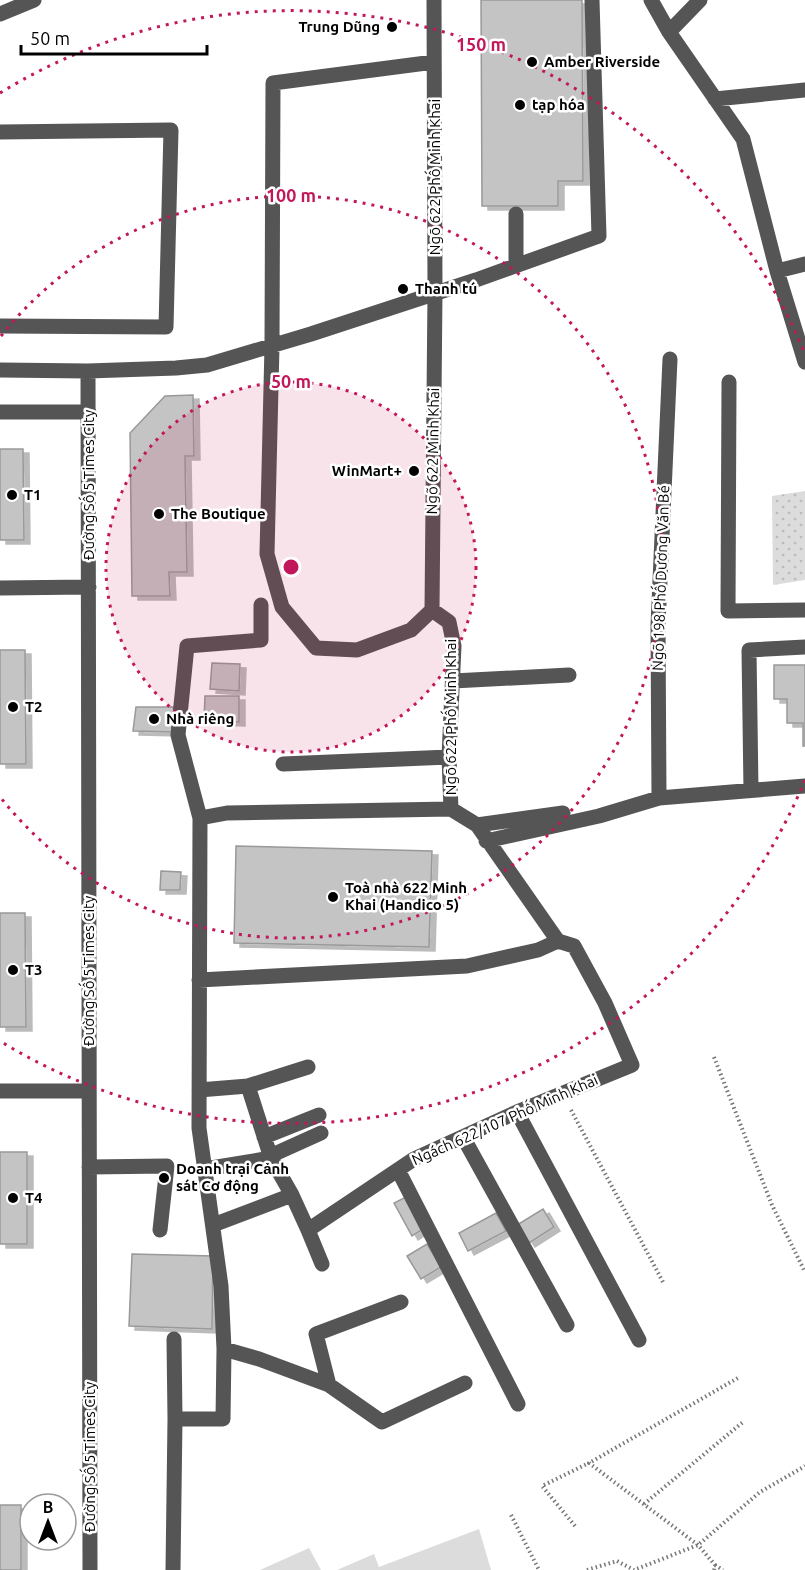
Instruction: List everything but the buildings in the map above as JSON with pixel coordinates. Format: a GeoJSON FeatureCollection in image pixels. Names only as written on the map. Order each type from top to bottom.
{"type":"FeatureCollection","features":[{"type":"Feature","properties":{"kind":"street"},"geometry":{"type":"LineString","coordinates":[[0,14],[34,0]]}},
{"type":"Feature","properties":{"kind":"street","name":"Ngõ 622 Phố Minh Khai"},"geometry":{"type":"LineString","coordinates":[[434,0],[435,292]]}},
{"type":"Feature","properties":{"kind":"street"},"geometry":{"type":"LineString","coordinates":[[0,370],[88,371],[207,365],[516,266],[599,236],[592,0]]}},
{"type":"Feature","properties":{"kind":"street"},"geometry":{"type":"LineString","coordinates":[[651,0],[669,32],[743,139],[777,271],[800,331],[805,362]]}},
{"type":"Feature","properties":{"kind":"street"},"geometry":{"type":"LineString","coordinates":[[669,32],[700,0]]}},
{"type":"Feature","properties":{"kind":"street"},"geometry":{"type":"LineString","coordinates":[[432,610],[411,630],[357,650],[316,648],[282,607],[267,554],[272,346],[273,83],[434,62]]}},
{"type":"Feature","properties":{"kind":"street"},"geometry":{"type":"LineString","coordinates":[[715,99],[805,90]]}},
{"type":"Feature","properties":{"kind":"street"},"geometry":{"type":"LineString","coordinates":[[0,132],[171,130],[166,327],[0,326]]}},
{"type":"Feature","properties":{"kind":"street"},"geometry":{"type":"LineString","coordinates":[[516,214],[516,266]]}},
{"type":"Feature","properties":{"kind":"street"},"geometry":{"type":"LineString","coordinates":[[777,271],[805,264]]}},
{"type":"Feature","properties":{"kind":"street","name":"Ngõ 622 Minh Khai"},"geometry":{"type":"LineString","coordinates":[[432,610],[435,292]]}},
{"type":"Feature","properties":{"kind":"street","name":"Ngõ 198 Phố Dương Văn Bé"},"geometry":{"type":"LineString","coordinates":[[659,798],[658,625],[670,358]]}},
{"type":"Feature","properties":{"kind":"street","name":"Đường Số 5 Times City"},"geometry":{"type":"LineString","coordinates":[[88,371],[90,1570]]}},
{"type":"Feature","properties":{"kind":"street"},"geometry":{"type":"LineString","coordinates":[[729,382],[728,611],[805,610]]}},
{"type":"Feature","properties":{"kind":"street"},"geometry":{"type":"LineString","coordinates":[[0,412],[89,412]]}},
{"type":"Feature","properties":{"kind":"street"},"geometry":{"type":"LineString","coordinates":[[0,588],[89,587]]}},
{"type":"Feature","properties":{"kind":"street"},"geometry":{"type":"LineString","coordinates":[[175,1419],[223,1419],[224,1349],[221,1286],[199,1128],[200,818],[178,735],[187,646],[261,640],[261,605]]}},
{"type":"Feature","properties":{"kind":"street","name":"Ngõ 622 Phố Minh Khai"},"geometry":{"type":"LineString","coordinates":[[432,610],[449,622],[454,646],[449,758],[451,809],[477,825],[558,941]]}},
{"type":"Feature","properties":{"kind":"street"},"geometry":{"type":"LineString","coordinates":[[751,790],[749,650],[805,647]]}},
{"type":"Feature","properties":{"kind":"street"},"geometry":{"type":"LineString","coordinates":[[453,681],[569,675]]}},
{"type":"Feature","properties":{"kind":"street"},"geometry":{"type":"LineString","coordinates":[[282,764],[449,758]]}},
{"type":"Feature","properties":{"kind":"street"},"geometry":{"type":"LineString","coordinates":[[486,841],[598,816],[659,798],[805,786]]}},
{"type":"Feature","properties":{"kind":"street"},"geometry":{"type":"LineString","coordinates":[[200,818],[227,813],[451,809]]}},
{"type":"Feature","properties":{"kind":"street"},"geometry":{"type":"LineString","coordinates":[[477,825],[563,813]]}},
{"type":"Feature","properties":{"kind":"street"},"geometry":{"type":"LineString","coordinates":[[199,980],[467,966],[538,950],[558,941]]}},
{"type":"Feature","properties":{"kind":"street","name":"Ngách 622/107 Phố Minh Khai"},"geometry":{"type":"LineString","coordinates":[[308,1230],[414,1159],[562,1092],[632,1065],[605,1003],[574,946],[558,941]]}},
{"type":"Feature","properties":{"kind":"street"},"geometry":{"type":"LineString","coordinates":[[199,1090],[248,1086],[308,1067]]}},
{"type":"Feature","properties":{"kind":"street"},"geometry":{"type":"LineString","coordinates":[[248,1086],[271,1157],[292,1195],[322,1264]]}},
{"type":"Feature","properties":{"kind":"street"},"geometry":{"type":"LineString","coordinates":[[0,1091],[89,1091]]}},
{"type":"Feature","properties":{"kind":"street"},"geometry":{"type":"LineString","coordinates":[[517,1112],[639,1340]]}},
{"type":"Feature","properties":{"kind":"street"},"geometry":{"type":"LineString","coordinates":[[264,1137],[319,1115]]}},
{"type":"Feature","properties":{"kind":"street"},"geometry":{"type":"LineString","coordinates":[[205,1169],[271,1157],[321,1133]]}},
{"type":"Feature","properties":{"kind":"street"},"geometry":{"type":"LineString","coordinates":[[463,1137],[567,1325]]}},
{"type":"Feature","properties":{"kind":"street"},"geometry":{"type":"LineString","coordinates":[[89,1167],[167,1166],[160,1230]]}},
{"type":"Feature","properties":{"kind":"street"},"geometry":{"type":"LineString","coordinates":[[398,1170],[518,1404]]}},
{"type":"Feature","properties":{"kind":"street"},"geometry":{"type":"LineString","coordinates":[[213,1225],[292,1195]]}},
{"type":"Feature","properties":{"kind":"street"},"geometry":{"type":"LineString","coordinates":[[329,1384],[316,1335],[401,1302]]}},
{"type":"Feature","properties":{"kind":"street"},"geometry":{"type":"LineString","coordinates":[[173,1570],[174,1339]]}},
{"type":"Feature","properties":{"kind":"street"},"geometry":{"type":"LineString","coordinates":[[224,1349],[329,1384],[382,1422],[465,1383]]}},
{"type":"Feature","properties":{"kind":"path"},"geometry":{"type":"LineString","coordinates":[[714,1057],[772,1205],[805,1272]]}},
{"type":"Feature","properties":{"kind":"path"},"geometry":{"type":"LineString","coordinates":[[562,1092],[663,1282]]}},
{"type":"Feature","properties":{"kind":"path"},"geometry":{"type":"LineString","coordinates":[[575,1526],[542,1486],[589,1463],[738,1378]]}},
{"type":"Feature","properties":{"kind":"path"},"geometry":{"type":"LineString","coordinates":[[644,1504],[743,1422]]}},
{"type":"Feature","properties":{"kind":"path"},"geometry":{"type":"LineString","coordinates":[[589,1463],[698,1545],[714,1567],[723,1570]]}},
{"type":"Feature","properties":{"kind":"path"},"geometry":{"type":"LineString","coordinates":[[586,1570],[617,1561],[634,1570],[698,1545],[760,1492],[805,1466]]}},
{"type":"Feature","properties":{"kind":"path"},"geometry":{"type":"LineString","coordinates":[[511,1515],[539,1570]]}},
{"type":"Feature","properties":{"kind":"shaded area"},"geometry":{"type":"Polygon","coordinates":[[[805,491],[805,580],[773,585],[772,496],[805,491]]]}},
{"type":"Feature","properties":{"kind":"shaded area"},"geometry":{"type":"Polygon","coordinates":[[[479,1529],[491,1570],[337,1570],[374,1554],[379,1567],[479,1529]]]}},
{"type":"Feature","properties":{"kind":"shaded area"},"geometry":{"type":"Polygon","coordinates":[[[309,1548],[321,1570],[260,1570],[309,1548]]]}},
{"type":"Feature","properties":{"kind":"place","name":"Trung Dũng"},"geometry":{"type":"Point","coordinates":[392,27]}},
{"type":"Feature","properties":{"kind":"place","name":"Amber Riverside"},"geometry":{"type":"Point","coordinates":[532,62]}},
{"type":"Feature","properties":{"kind":"place","name":"tạp hóa"},"geometry":{"type":"Point","coordinates":[520,105]}},
{"type":"Feature","properties":{"kind":"place","name":"Thanh tú"},"geometry":{"type":"Point","coordinates":[403,289]}},
{"type":"Feature","properties":{"kind":"place","name":"WinMart+"},"geometry":{"type":"Point","coordinates":[414,471]}},
{"type":"Feature","properties":{"kind":"place","name":"T1"},"geometry":{"type":"Point","coordinates":[12,495]}},
{"type":"Feature","properties":{"kind":"place","name":"The Boutique"},"geometry":{"type":"Point","coordinates":[159,514]}},
{"type":"Feature","properties":{"kind":"place","name":"T2"},"geometry":{"type":"Point","coordinates":[13,707]}},
{"type":"Feature","properties":{"kind":"place","name":"Nhà riêng"},"geometry":{"type":"Point","coordinates":[154,719]}},
{"type":"Feature","properties":{"kind":"place","name":"Toà nhà 622 Minh Khai (Handico 5)"},"geometry":{"type":"Point","coordinates":[333,897]}},
{"type":"Feature","properties":{"kind":"place","name":"T3"},"geometry":{"type":"Point","coordinates":[13,970]}},
{"type":"Feature","properties":{"kind":"place","name":"Doanh trại Cảnh sát Cơ động"},"geometry":{"type":"Point","coordinates":[164,1178]}},
{"type":"Feature","properties":{"kind":"place","name":"T4"},"geometry":{"type":"Point","coordinates":[13,1198]}}]}
